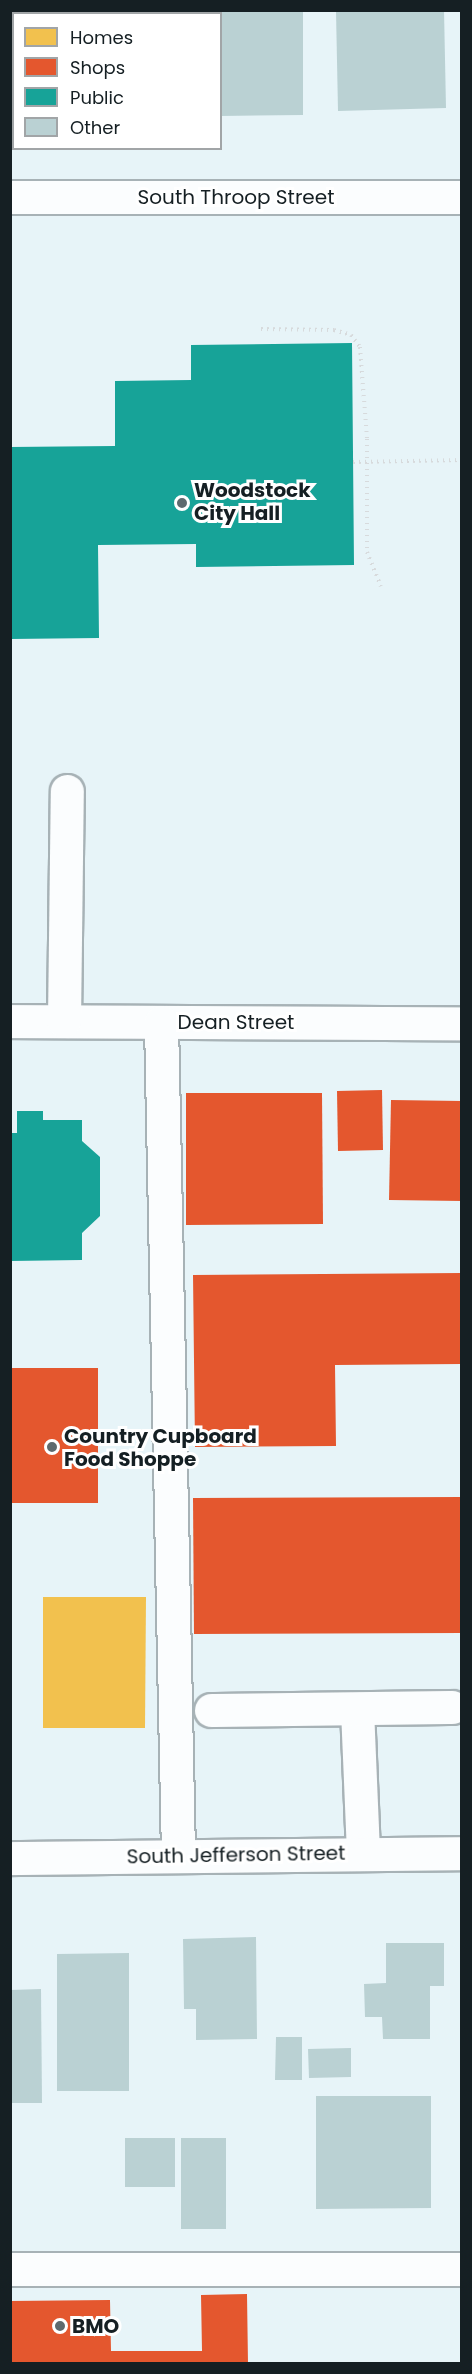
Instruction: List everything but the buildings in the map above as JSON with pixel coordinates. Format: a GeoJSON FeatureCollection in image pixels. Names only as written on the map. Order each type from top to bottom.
{"type":"FeatureCollection","features":[{"type":"Feature","properties":{"kind":"street","name":"South Throop Street"},"geometry":{"type":"LineString","coordinates":[[10,197],[462,197]]}},
{"type":"Feature","properties":{"kind":"street"},"geometry":{"type":"LineString","coordinates":[[64,1021],[67,791]]}},
{"type":"Feature","properties":{"kind":"street","name":"Dean Street"},"geometry":{"type":"LineString","coordinates":[[10,1021],[462,1023]]}},
{"type":"Feature","properties":{"kind":"street"},"geometry":{"type":"LineString","coordinates":[[162,1022],[178,1856]]}},
{"type":"Feature","properties":{"kind":"street"},"geometry":{"type":"LineString","coordinates":[[211,1710],[452,1707]]}},
{"type":"Feature","properties":{"kind":"street"},"geometry":{"type":"LineString","coordinates":[[357,1709],[363,1853]]}},
{"type":"Feature","properties":{"kind":"street","name":"South Jefferson Street"},"geometry":{"type":"LineString","coordinates":[[10,1858],[462,1853]]}},
{"type":"Feature","properties":{"kind":"street"},"geometry":{"type":"LineString","coordinates":[[10,2269],[462,2269]]}},
{"type":"Feature","properties":{"kind":"path"},"geometry":{"type":"LineString","coordinates":[[261,329],[334,330],[351,335],[360,347],[367,462],[367,552],[381,586]]}},
{"type":"Feature","properties":{"kind":"path"},"geometry":{"type":"LineString","coordinates":[[353,462],[462,460]]}},
{"type":"Feature","properties":{"kind":"place","name":"Woodstock City Hall"},"geometry":{"type":"Point","coordinates":[182,503]}},
{"type":"Feature","properties":{"kind":"place","name":"Country Cupboard Food Shoppe"},"geometry":{"type":"Point","coordinates":[52,1447]}},
{"type":"Feature","properties":{"kind":"place","name":"BMO"},"geometry":{"type":"Point","coordinates":[60,2326]}}]}
